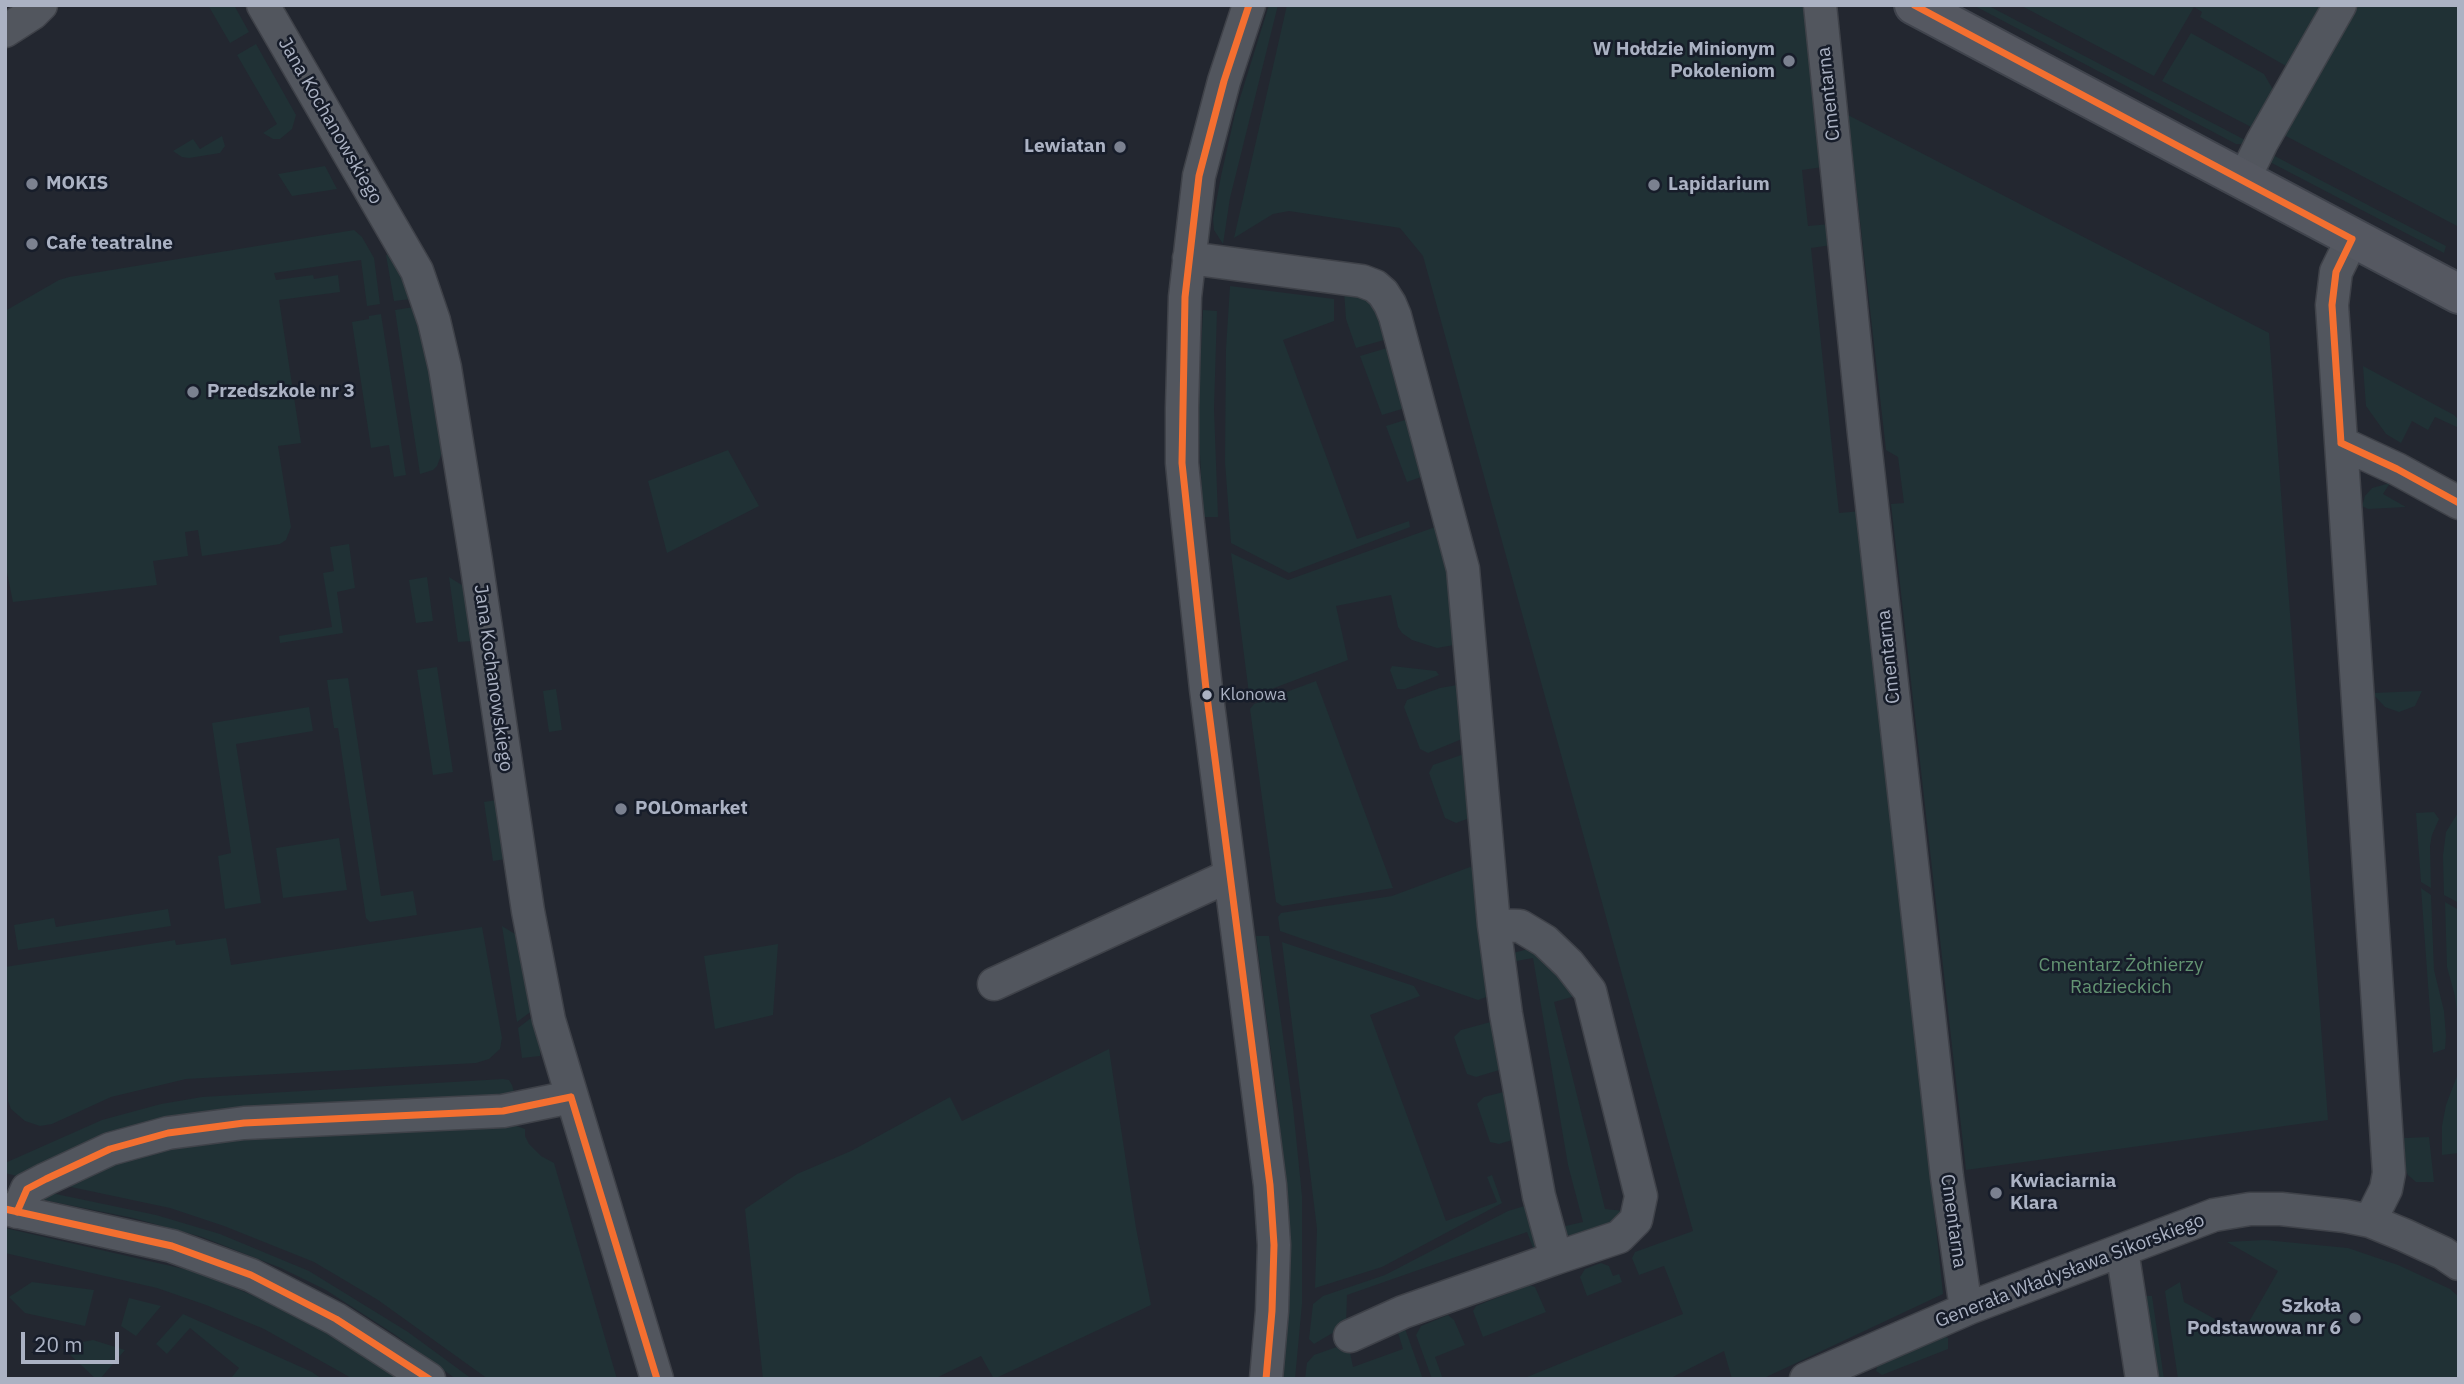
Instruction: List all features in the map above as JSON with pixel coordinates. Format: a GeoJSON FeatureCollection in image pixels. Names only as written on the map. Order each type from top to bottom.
{"type":"FeatureCollection","features":[{"type":"Feature","properties":{"kind":"main road"},"geometry":{"type":"LineString","coordinates":[[1914,5],[2459,294]]}},
{"type":"Feature","properties":{"kind":"street"},"geometry":{"type":"LineString","coordinates":[[5,30],[41,5]]}},
{"type":"Feature","properties":{"kind":"street","name":"Jana Kochanowskiego"},"geometry":{"type":"LineString","coordinates":[[263,5],[402,245],[416,271],[435,321],[476,561],[528,911],[549,1020],[657,1379]]}},
{"type":"Feature","properties":{"kind":"street"},"geometry":{"type":"LineString","coordinates":[[1249,5],[1209,132],[1199,176],[1185,297],[1182,463],[1206,689],[1270,1185],[1274,1245],[1266,1379]]}},
{"type":"Feature","properties":{"kind":"street","name":"Cmentarna"},"geometry":{"type":"LineString","coordinates":[[1820,5],[1869,480],[1947,1177],[1964,1295],[1969,1308]]}},
{"type":"Feature","properties":{"kind":"street"},"geometry":{"type":"LineString","coordinates":[[2243,181],[2262,142],[2340,5]]}},
{"type":"Feature","properties":{"kind":"street"},"geometry":{"type":"LineString","coordinates":[[2351,239],[2336,272],[2332,305],[2389,1173],[2386,1189],[2370,1221]]}},
{"type":"Feature","properties":{"kind":"street"},"geometry":{"type":"LineString","coordinates":[[1189,258],[1362,281],[1375,286],[1390,304],[1463,569],[1494,925],[1506,1014],[1537,1185],[1556,1258]]}},
{"type":"Feature","properties":{"kind":"street"},"geometry":{"type":"LineString","coordinates":[[2341,443],[2397,469],[2459,503]]}},
{"type":"Feature","properties":{"kind":"street"},"geometry":{"type":"LineString","coordinates":[[994,984],[1229,876]]}},
{"type":"Feature","properties":{"kind":"street"},"geometry":{"type":"LineString","coordinates":[[1350,1336],[1403,1312],[1619,1237],[1636,1220],[1641,1196],[1590,991],[1569,964],[1545,941],[1520,926],[1494,925]]}},
{"type":"Feature","properties":{"kind":"street"},"geometry":{"type":"LineString","coordinates":[[429,1379],[336,1319],[251,1275],[173,1247],[11,1210],[27,1189],[46,1179],[110,1149],[167,1133],[244,1123],[503,1111],[571,1097]]}},
{"type":"Feature","properties":{"kind":"street","name":"Generała Władysława Sikorskiego"},"geometry":{"type":"LineString","coordinates":[[1806,1379],[1969,1308],[2214,1215],[2250,1209],[2314,1211],[2370,1221],[2459,1264]]}},
{"type":"Feature","properties":{"kind":"street"},"geometry":{"type":"LineString","coordinates":[[2122,1250],[2142,1379]]}},
{"type":"Feature","properties":{"kind":"green space"},"geometry":{"type":"Polygon","coordinates":[[[208,5],[234,5],[249,32],[230,43],[208,5]]]}},
{"type":"Feature","properties":{"kind":"green space"},"geometry":{"type":"Polygon","coordinates":[[[1269,5],[1278,5],[1230,198],[1223,244],[1214,230],[1213,219],[1221,176],[1235,114],[1269,5]]]}},
{"type":"Feature","properties":{"kind":"green space"},"geometry":{"type":"Polygon","coordinates":[[[1287,5],[1805,5],[1823,167],[1802,170],[1808,226],[1830,224],[1832,245],[1811,248],[1830,429],[1839,513],[1861,511],[1943,1294],[1762,1379],[1732,1379],[1724,1351],[1669,1379],[1522,1379],[1683,1314],[1664,1266],[1639,1275],[1632,1258],[1635,1252],[1693,1231],[1423,256],[1400,228],[1289,211],[1273,214],[1234,238],[1287,5]]]}},
{"type":"Feature","properties":{"kind":"green space"},"geometry":{"type":"Polygon","coordinates":[[[1973,5],[1987,5],[2247,141],[2244,144],[2236,144],[1973,5]]]}},
{"type":"Feature","properties":{"kind":"green space"},"geometry":{"type":"Polygon","coordinates":[[[2020,5],[2325,5],[2290,64],[2286,66],[2200,17],[2202,12],[2194,7],[2154,76],[2020,5]]]}},
{"type":"Feature","properties":{"kind":"green space"},"geometry":{"type":"Polygon","coordinates":[[[2357,5],[2459,7],[2459,227],[2284,135],[2357,5]]]}},
{"type":"Feature","properties":{"kind":"green space"},"geometry":{"type":"Polygon","coordinates":[[[2191,33],[2264,74],[2275,93],[2255,129],[2162,81],[2191,33]]]}},
{"type":"Feature","properties":{"kind":"green space"},"geometry":{"type":"Polygon","coordinates":[[[256,44],[296,115],[292,129],[280,139],[273,139],[263,133],[277,124],[237,55],[256,44]]]}},
{"type":"Feature","properties":{"kind":"green space","name":"Cmentarz Żołnierzy Radzieckich"},"geometry":{"type":"Polygon","coordinates":[[[1848,115],[2269,333],[2328,1120],[1966,1170],[1891,504],[1904,503],[1898,457],[1886,450],[1848,115]]]}},
{"type":"Feature","properties":{"kind":"green space"},"geometry":{"type":"Polygon","coordinates":[[[222,136],[225,146],[220,153],[189,158],[173,151],[193,139],[200,149],[222,136]]]}},
{"type":"Feature","properties":{"kind":"green space"},"geometry":{"type":"Polygon","coordinates":[[[2269,153],[2446,246],[2444,253],[2268,161],[2269,153]]]}},
{"type":"Feature","properties":{"kind":"green space"},"geometry":{"type":"Polygon","coordinates":[[[325,166],[337,189],[292,196],[278,174],[325,166]]]}},
{"type":"Feature","properties":{"kind":"green space","name":"Przedszkole nr 3"},"geometry":{"type":"Polygon","coordinates":[[[354,230],[362,237],[374,258],[380,304],[367,306],[361,260],[274,273],[276,280],[338,275],[340,292],[279,300],[301,443],[278,446],[291,527],[286,540],[280,544],[202,556],[198,530],[185,532],[188,556],[153,561],[157,585],[13,602],[5,563],[5,311],[69,277],[354,230]]]}},
{"type":"Feature","properties":{"kind":"green space"},"geometry":{"type":"Polygon","coordinates":[[[390,254],[411,299],[394,301],[386,255],[390,254]]]}},
{"type":"Feature","properties":{"kind":"green space"},"geometry":{"type":"Polygon","coordinates":[[[1230,286],[1334,299],[1334,321],[1283,340],[1357,539],[1409,521],[1410,527],[1289,573],[1231,543],[1225,462],[1226,349],[1230,286]]]}},
{"type":"Feature","properties":{"kind":"green space"},"geometry":{"type":"Polygon","coordinates":[[[1344,291],[1374,303],[1390,336],[1356,348],[1346,319],[1344,291]]]}},
{"type":"Feature","properties":{"kind":"green space"},"geometry":{"type":"Polygon","coordinates":[[[414,307],[428,359],[443,450],[437,466],[420,474],[395,310],[414,307]]]}},
{"type":"Feature","properties":{"kind":"green space"},"geometry":{"type":"Polygon","coordinates":[[[1203,310],[1217,311],[1214,409],[1218,517],[1203,517],[1198,413],[1203,310]]]}},
{"type":"Feature","properties":{"kind":"green space"},"geometry":{"type":"Polygon","coordinates":[[[381,314],[406,475],[394,477],[389,445],[371,448],[352,322],[381,314]]]}},
{"type":"Feature","properties":{"kind":"green space"},"geometry":{"type":"Polygon","coordinates":[[[1387,348],[1407,402],[1402,409],[1382,415],[1360,356],[1387,348]]]}},
{"type":"Feature","properties":{"kind":"green space"},"geometry":{"type":"Polygon","coordinates":[[[2363,366],[2454,415],[2459,420],[2459,428],[2435,417],[2428,430],[2412,421],[2401,443],[2386,434],[2366,406],[2363,366]]]}},
{"type":"Feature","properties":{"kind":"green space"},"geometry":{"type":"Polygon","coordinates":[[[1405,420],[1412,424],[1424,472],[1421,477],[1407,482],[1386,426],[1405,420]]]}},
{"type":"Feature","properties":{"kind":"green space"},"geometry":{"type":"Polygon","coordinates":[[[728,450],[759,506],[667,553],[648,481],[728,450]]]}},
{"type":"Feature","properties":{"kind":"green space"},"geometry":{"type":"Polygon","coordinates":[[[2390,483],[2383,494],[2406,507],[2368,509],[2362,506],[2365,496],[2372,488],[2390,483]]]}},
{"type":"Feature","properties":{"kind":"green space"},"geometry":{"type":"Polygon","coordinates":[[[1438,526],[1452,574],[1457,640],[1454,645],[1437,648],[1412,640],[1402,633],[1398,627],[1391,595],[1336,606],[1348,660],[1253,696],[1249,694],[1231,553],[1288,580],[1438,526]]]}},
{"type":"Feature","properties":{"kind":"green space"},"geometry":{"type":"Polygon","coordinates":[[[349,544],[355,588],[337,592],[343,633],[280,643],[279,636],[332,627],[323,573],[334,571],[330,547],[349,544]]]}},
{"type":"Feature","properties":{"kind":"green space"},"geometry":{"type":"Polygon","coordinates":[[[427,577],[433,621],[416,623],[409,580],[427,577]]]}},
{"type":"Feature","properties":{"kind":"green space"},"geometry":{"type":"Polygon","coordinates":[[[449,577],[465,587],[472,641],[458,642],[449,577]]]}},
{"type":"Feature","properties":{"kind":"green space"},"geometry":{"type":"Polygon","coordinates":[[[1392,666],[1436,671],[1439,675],[1405,689],[1397,689],[1390,670],[1392,666]]]}},
{"type":"Feature","properties":{"kind":"green space"},"geometry":{"type":"Polygon","coordinates":[[[437,667],[453,772],[433,775],[417,670],[437,667]]]}},
{"type":"Feature","properties":{"kind":"green space"},"geometry":{"type":"Polygon","coordinates":[[[348,678],[381,896],[413,891],[417,915],[370,922],[366,918],[338,728],[334,728],[327,680],[348,678]]]}},
{"type":"Feature","properties":{"kind":"green space"},"geometry":{"type":"Polygon","coordinates":[[[1316,681],[1393,888],[1282,906],[1276,902],[1250,709],[1254,704],[1316,681]]]}},
{"type":"Feature","properties":{"kind":"green space"},"geometry":{"type":"Polygon","coordinates":[[[1457,685],[1462,687],[1465,733],[1462,739],[1428,753],[1420,749],[1404,707],[1407,700],[1457,685]]]}},
{"type":"Feature","properties":{"kind":"green space"},"geometry":{"type":"Polygon","coordinates":[[[556,689],[562,730],[549,732],[543,691],[556,689]]]}},
{"type":"Feature","properties":{"kind":"green space"},"geometry":{"type":"Polygon","coordinates":[[[2422,691],[2415,706],[2399,712],[2385,707],[2372,693],[2422,691]]]}},
{"type":"Feature","properties":{"kind":"green space"},"geometry":{"type":"Polygon","coordinates":[[[309,707],[313,731],[236,744],[261,903],[225,909],[218,856],[231,853],[212,723],[309,707]]]}},
{"type":"Feature","properties":{"kind":"green space"},"geometry":{"type":"Polygon","coordinates":[[[1461,755],[1467,757],[1471,813],[1467,819],[1456,823],[1445,818],[1429,773],[1433,765],[1461,755]]]}},
{"type":"Feature","properties":{"kind":"green space"},"geometry":{"type":"Polygon","coordinates":[[[497,800],[506,859],[493,861],[484,802],[497,800]]]}},
{"type":"Feature","properties":{"kind":"green space"},"geometry":{"type":"Polygon","coordinates":[[[2459,811],[2459,903],[2444,895],[2443,856],[2446,832],[2459,811]]]}},
{"type":"Feature","properties":{"kind":"green space"},"geometry":{"type":"Polygon","coordinates":[[[2434,812],[2439,819],[2430,846],[2431,888],[2421,882],[2416,813],[2434,812]]]}},
{"type":"Feature","properties":{"kind":"green space"},"geometry":{"type":"Polygon","coordinates":[[[339,838],[347,890],[283,898],[276,848],[339,838]]]}},
{"type":"Feature","properties":{"kind":"green space"},"geometry":{"type":"Polygon","coordinates":[[[1470,867],[1476,869],[1492,995],[1478,1000],[1280,931],[1278,917],[1281,913],[1392,896],[1470,867]]]}},
{"type":"Feature","properties":{"kind":"green space"},"geometry":{"type":"Polygon","coordinates":[[[2421,888],[2431,895],[2434,970],[2444,1011],[2446,1036],[2445,1049],[2433,1053],[2421,888]]]}},
{"type":"Feature","properties":{"kind":"green space"},"geometry":{"type":"Polygon","coordinates":[[[2445,902],[2459,910],[2457,1012],[2447,967],[2445,902]]]}},
{"type":"Feature","properties":{"kind":"green space"},"geometry":{"type":"Polygon","coordinates":[[[168,909],[171,926],[18,950],[14,925],[54,918],[56,927],[168,909]]]}},
{"type":"Feature","properties":{"kind":"green space"},"geometry":{"type":"Polygon","coordinates":[[[502,926],[515,934],[519,942],[533,1010],[517,1022],[502,926]]]}},
{"type":"Feature","properties":{"kind":"green space"},"geometry":{"type":"Polygon","coordinates":[[[482,927],[502,1038],[500,1049],[489,1059],[476,1063],[186,1079],[111,1097],[52,1124],[40,1126],[25,1121],[11,1109],[8,1101],[5,967],[175,940],[176,945],[226,938],[231,965],[482,927]]]}},
{"type":"Feature","properties":{"kind":"green space"},"geometry":{"type":"Polygon","coordinates":[[[1256,936],[1269,936],[1293,1107],[1302,1196],[1302,1304],[1295,1379],[1283,1379],[1288,1265],[1284,1191],[1279,1115],[1256,936]]]}},
{"type":"Feature","properties":{"kind":"green space"},"geometry":{"type":"Polygon","coordinates":[[[1282,942],[1414,986],[1420,996],[1370,1015],[1446,1221],[1497,1202],[1487,1177],[1492,1175],[1502,1203],[1382,1267],[1315,1288],[1317,1229],[1282,942]]]}},
{"type":"Feature","properties":{"kind":"green space"},"geometry":{"type":"Polygon","coordinates":[[[778,944],[773,1015],[715,1029],[704,956],[778,944]]]}},
{"type":"Feature","properties":{"kind":"green space"},"geometry":{"type":"Polygon","coordinates":[[[1532,948],[1560,974],[1575,996],[1554,1002],[1605,1209],[1624,1211],[1615,1225],[1573,1238],[1561,1227],[1583,1222],[1568,1165],[1533,958],[1511,962],[1513,953],[1532,948]]]}},
{"type":"Feature","properties":{"kind":"green space"},"geometry":{"type":"Polygon","coordinates":[[[535,1015],[541,1042],[540,1056],[522,1058],[518,1028],[535,1015]]]}},
{"type":"Feature","properties":{"kind":"green space"},"geometry":{"type":"Polygon","coordinates":[[[1498,1020],[1506,1068],[1476,1077],[1467,1074],[1454,1037],[1461,1030],[1498,1020]]]}},
{"type":"Feature","properties":{"kind":"green space"},"geometry":{"type":"Polygon","coordinates":[[[2459,1046],[2459,1153],[2442,1155],[2442,1126],[2446,1105],[2457,1076],[2459,1046]]]}},
{"type":"Feature","properties":{"kind":"green space"},"geometry":{"type":"Polygon","coordinates":[[[1109,1049],[1136,1228],[1151,1305],[994,1379],[981,1356],[934,1379],[763,1379],[745,1209],[797,1174],[851,1151],[950,1097],[962,1121],[1109,1049]]]}},
{"type":"Feature","properties":{"kind":"green space"},"geometry":{"type":"Polygon","coordinates":[[[509,1080],[516,1099],[340,1111],[29,1175],[5,1173],[5,1163],[102,1120],[161,1104],[202,1097],[509,1080]]]}},
{"type":"Feature","properties":{"kind":"green space"},"geometry":{"type":"Polygon","coordinates":[[[1511,1090],[1519,1138],[1499,1144],[1490,1142],[1477,1104],[1484,1097],[1511,1090]]]}},
{"type":"Feature","properties":{"kind":"green space"},"geometry":{"type":"Polygon","coordinates":[[[503,1121],[525,1129],[529,1144],[541,1156],[554,1163],[617,1379],[488,1379],[378,1300],[314,1262],[224,1226],[170,1208],[57,1184],[178,1141],[503,1121]]]}},
{"type":"Feature","properties":{"kind":"green space"},"geometry":{"type":"Polygon","coordinates":[[[2429,1137],[2434,1182],[2416,1182],[2406,1171],[2404,1138],[2429,1137]]]}},
{"type":"Feature","properties":{"kind":"green space"},"geometry":{"type":"Polygon","coordinates":[[[39,1193],[51,1193],[156,1215],[220,1234],[309,1271],[408,1332],[472,1379],[456,1379],[394,1334],[326,1290],[281,1268],[202,1237],[133,1218],[44,1200],[39,1193]]]}},
{"type":"Feature","properties":{"kind":"green space"},"geometry":{"type":"Polygon","coordinates":[[[1531,1204],[1539,1245],[1535,1253],[1527,1232],[1347,1295],[1346,1325],[1314,1344],[1309,1339],[1313,1304],[1323,1296],[1385,1275],[1508,1211],[1531,1204]]]}},
{"type":"Feature","properties":{"kind":"green space"},"geometry":{"type":"Polygon","coordinates":[[[5,1228],[197,1272],[290,1311],[398,1379],[353,1379],[264,1329],[206,1305],[157,1288],[5,1253],[5,1228]]]}},
{"type":"Feature","properties":{"kind":"green space","name":"Szkoła Podstawowa nr 6"},"geometry":{"type":"Polygon","coordinates":[[[2265,1240],[2348,1248],[2398,1265],[2450,1289],[2459,1297],[2459,1379],[2178,1379],[2165,1291],[2180,1282],[2184,1302],[2242,1334],[2278,1271],[2227,1242],[2265,1240]]]}},
{"type":"Feature","properties":{"kind":"green space"},"geometry":{"type":"Polygon","coordinates":[[[1601,1263],[1609,1266],[1613,1276],[1619,1274],[1622,1282],[1587,1296],[1580,1277],[1585,1269],[1601,1263]]]}},
{"type":"Feature","properties":{"kind":"green space"},"geometry":{"type":"Polygon","coordinates":[[[32,1282],[94,1290],[85,1326],[25,1313],[9,1297],[32,1282]]]}},
{"type":"Feature","properties":{"kind":"green space"},"geometry":{"type":"Polygon","coordinates":[[[1529,1285],[1535,1287],[1546,1312],[1483,1337],[1473,1311],[1476,1306],[1529,1285]]]}},
{"type":"Feature","properties":{"kind":"green space"},"geometry":{"type":"Polygon","coordinates":[[[2145,1296],[2152,1296],[2164,1379],[2157,1379],[2145,1296]]]}},
{"type":"Feature","properties":{"kind":"green space"},"geometry":{"type":"Polygon","coordinates":[[[129,1298],[161,1306],[136,1336],[121,1326],[129,1298]]]}},
{"type":"Feature","properties":{"kind":"green space"},"geometry":{"type":"Polygon","coordinates":[[[183,1314],[312,1372],[322,1379],[234,1379],[232,1377],[239,1368],[190,1328],[167,1354],[156,1344],[183,1314]]]}},
{"type":"Feature","properties":{"kind":"green space"},"geometry":{"type":"Polygon","coordinates":[[[1448,1315],[1454,1320],[1465,1345],[1435,1357],[1443,1379],[1432,1379],[1416,1335],[1421,1326],[1448,1315]]]}},
{"type":"Feature","properties":{"kind":"green space"},"geometry":{"type":"Polygon","coordinates":[[[1403,1323],[1423,1379],[1305,1379],[1307,1363],[1314,1355],[1348,1343],[1353,1367],[1403,1349],[1396,1326],[1403,1323]]]}},
{"type":"Feature","properties":{"kind":"green space"},"geometry":{"type":"Polygon","coordinates":[[[1944,1336],[1948,1338],[1948,1349],[1882,1375],[1876,1371],[1878,1364],[1944,1336]]]}},
{"type":"Feature","properties":{"kind":"green space"},"geometry":{"type":"Polygon","coordinates":[[[93,1340],[125,1350],[100,1379],[96,1379],[67,1352],[67,1347],[72,1344],[93,1340]]]}},
{"type":"Feature","properties":{"kind":"transit line"},"geometry":{"type":"LineString","coordinates":[[1249,5],[1224,81],[1199,176],[1185,297],[1182,463],[1206,689],[1270,1185],[1274,1245],[1266,1379]]}},
{"type":"Feature","properties":{"kind":"transit line"},"geometry":{"type":"LineString","coordinates":[[1914,5],[2352,239]]}},
{"type":"Feature","properties":{"kind":"transit line"},"geometry":{"type":"LineString","coordinates":[[2341,443],[2332,305],[2336,272],[2352,239]]}},
{"type":"Feature","properties":{"kind":"transit line"},"geometry":{"type":"LineString","coordinates":[[2341,443],[2397,469],[2459,503]]}},
{"type":"Feature","properties":{"kind":"transit line"},"geometry":{"type":"LineString","coordinates":[[571,1097],[657,1379]]}},
{"type":"Feature","properties":{"kind":"transit line"},"geometry":{"type":"LineString","coordinates":[[17,1212],[27,1189],[46,1179],[110,1149],[168,1133],[244,1123],[503,1111],[571,1097]]}},
{"type":"Feature","properties":{"kind":"transit line"},"geometry":{"type":"LineString","coordinates":[[5,1209],[172,1246],[251,1275],[336,1319],[429,1379]]}},
{"type":"Feature","properties":{"kind":"place","name":"W Hołdzie Minionym Pokoleniom"},"geometry":{"type":"Point","coordinates":[1789,61]}},
{"type":"Feature","properties":{"kind":"place","name":"Lewiatan"},"geometry":{"type":"Point","coordinates":[1120,147]}},
{"type":"Feature","properties":{"kind":"place","name":"MOKIS"},"geometry":{"type":"Point","coordinates":[32,184]}},
{"type":"Feature","properties":{"kind":"place","name":"Lapidarium"},"geometry":{"type":"Point","coordinates":[1654,185]}},
{"type":"Feature","properties":{"kind":"place","name":"Cafe teatralne"},"geometry":{"type":"Point","coordinates":[32,244]}},
{"type":"Feature","properties":{"kind":"place","name":"Przedszkole nr 3"},"geometry":{"type":"Point","coordinates":[193,392]}},
{"type":"Feature","properties":{"kind":"place","name":"Klonowa"},"geometry":{"type":"Point","coordinates":[1207,695]}},
{"type":"Feature","properties":{"kind":"place","name":"POLOmarket"},"geometry":{"type":"Point","coordinates":[621,809]}},
{"type":"Feature","properties":{"kind":"place","name":"Kwiaciarnia Klara"},"geometry":{"type":"Point","coordinates":[1996,1193]}},
{"type":"Feature","properties":{"kind":"place","name":"Szkoła Podstawowa nr 6"},"geometry":{"type":"Point","coordinates":[2355,1318]}}]}
